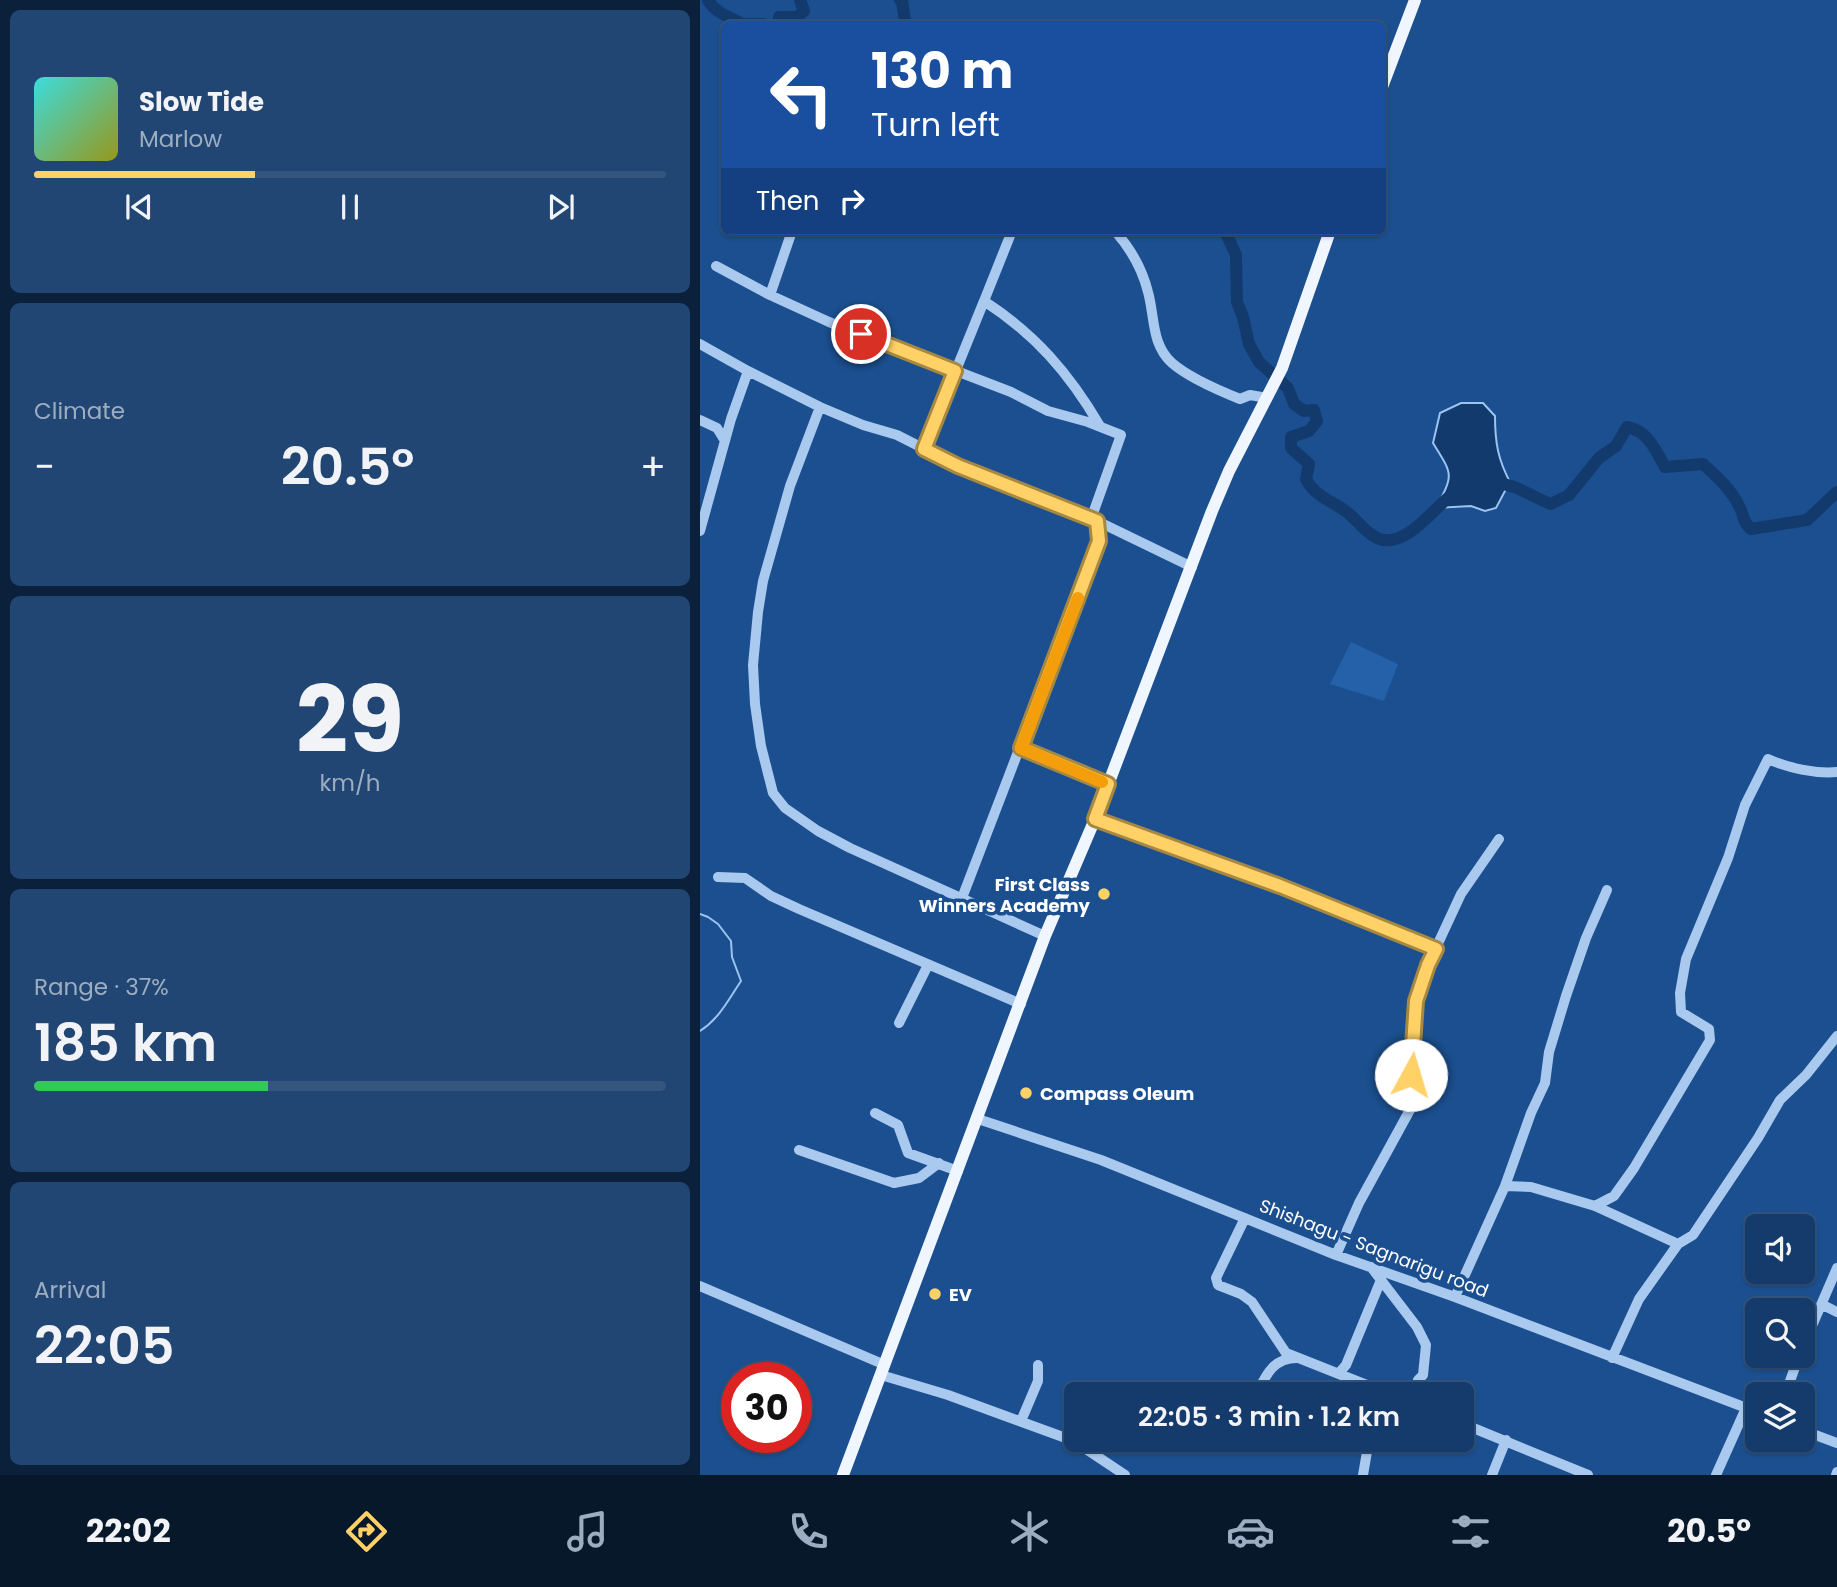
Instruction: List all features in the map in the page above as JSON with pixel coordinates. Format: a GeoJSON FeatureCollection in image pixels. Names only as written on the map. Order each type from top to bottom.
{"type":"FeatureCollection","features":[{"type":"Feature","properties":{"kind":"main road"},"geometry":{"type":"LineString","coordinates":[[1386,76],[1415,0]]}},
{"type":"Feature","properties":{"kind":"main road"},"geometry":{"type":"LineString","coordinates":[[843,1475],[1045,936],[1095,819],[1230,471],[1282,368],[1329,235]]}},
{"type":"Feature","properties":{"kind":"street"},"geometry":{"type":"LineString","coordinates":[[770,295],[791,235]]}},
{"type":"Feature","properties":{"kind":"street"},"geometry":{"type":"LineString","coordinates":[[924,449],[1010,235]]}},
{"type":"Feature","properties":{"kind":"street"},"geometry":{"type":"LineString","coordinates":[[1118,235],[1138,263],[1150,296],[1154,331],[1163,352],[1172,363],[1240,399],[1250,395],[1267,398]]}},
{"type":"Feature","properties":{"kind":"street"},"geometry":{"type":"LineString","coordinates":[[716,266],[829,322],[1011,391],[1048,411],[1121,435],[1094,520],[1099,541]]}},
{"type":"Feature","properties":{"kind":"street"},"geometry":{"type":"LineString","coordinates":[[984,301],[1015,321],[1060,367],[1078,389],[1100,426]]}},
{"type":"Feature","properties":{"kind":"street"},"geometry":{"type":"LineString","coordinates":[[700,344],[820,407],[897,435],[958,466],[1094,520],[1192,567]]}},
{"type":"Feature","properties":{"kind":"street"},"geometry":{"type":"LineString","coordinates":[[700,531],[731,419],[748,371]]}},
{"type":"Feature","properties":{"kind":"street"},"geometry":{"type":"LineString","coordinates":[[820,407],[790,486],[758,612],[753,665],[761,746],[774,793],[785,808],[818,831],[890,867],[1045,936]]}},
{"type":"Feature","properties":{"kind":"street"},"geometry":{"type":"LineString","coordinates":[[717,428],[731,419]]}},
{"type":"Feature","properties":{"kind":"street"},"geometry":{"type":"LineString","coordinates":[[700,420],[717,428],[725,441]]}},
{"type":"Feature","properties":{"kind":"street"},"geometry":{"type":"LineString","coordinates":[[962,898],[1099,541],[1114,529]]}},
{"type":"Feature","properties":{"kind":"street"},"geometry":{"type":"LineString","coordinates":[[1021,748],[1108,784]]}},
{"type":"Feature","properties":{"kind":"street"},"geometry":{"type":"LineString","coordinates":[[1595,1206],[1614,1196],[1634,1168],[1710,1040],[1709,1029],[1681,1012],[1686,959],[1728,858],[1745,805],[1768,759],[1782,765],[1837,772]]}},
{"type":"Feature","properties":{"kind":"street"},"geometry":{"type":"LineString","coordinates":[[1095,819],[1319,901],[1436,949]]}},
{"type":"Feature","properties":{"kind":"street"},"geometry":{"type":"LineString","coordinates":[[1336,1255],[1359,1203],[1411,1108],[1417,1087],[1411,1075],[1416,1001],[1428,965],[1461,894],[1499,839]]}},
{"type":"Feature","properties":{"kind":"street"},"geometry":{"type":"LineString","coordinates":[[718,877],[745,878],[780,900],[1021,1004]]}},
{"type":"Feature","properties":{"kind":"street"},"geometry":{"type":"LineString","coordinates":[[1455,1297],[1505,1186],[1531,1113],[1545,1083],[1549,1052],[1566,996],[1586,938],[1607,890]]}},
{"type":"Feature","properties":{"kind":"street"},"geometry":{"type":"LineString","coordinates":[[899,1023],[928,965]]}},
{"type":"Feature","properties":{"kind":"street"},"geometry":{"type":"LineString","coordinates":[[1612,1358],[1639,1299],[1678,1244],[1693,1235],[1780,1100],[1806,1075],[1837,1036]]}},
{"type":"Feature","properties":{"kind":"street"},"geometry":{"type":"LineString","coordinates":[[875,1112],[898,1125],[906,1151],[958,1171]]}},
{"type":"Feature","properties":{"kind":"street","name":"Shishagu - Sagnarigu road"},"geometry":{"type":"LineString","coordinates":[[978,1119],[1101,1160],[1336,1255],[1455,1297],[1745,1408]]}},
{"type":"Feature","properties":{"kind":"street"},"geometry":{"type":"LineString","coordinates":[[800,1150],[894,1184],[919,1178],[939,1163]]}},
{"type":"Feature","properties":{"kind":"street"},"geometry":{"type":"LineString","coordinates":[[1505,1186],[1531,1187],[1595,1206],[1678,1244]]}},
{"type":"Feature","properties":{"kind":"street"},"geometry":{"type":"LineString","coordinates":[[1245,1218],[1221,1265],[1216,1282],[1252,1302],[1282,1350],[1360,1382]]}},
{"type":"Feature","properties":{"kind":"street"},"geometry":{"type":"LineString","coordinates":[[1371,1267],[1417,1327],[1426,1346],[1423,1375],[1417,1382]]}},
{"type":"Feature","properties":{"kind":"street"},"geometry":{"type":"LineString","coordinates":[[1815,1322],[1837,1268]]}},
{"type":"Feature","properties":{"kind":"street"},"geometry":{"type":"LineString","coordinates":[[1339,1373],[1346,1365],[1381,1280]]}},
{"type":"Feature","properties":{"kind":"street"},"geometry":{"type":"LineString","coordinates":[[700,1286],[883,1370],[1074,1441],[1125,1475]]}},
{"type":"Feature","properties":{"kind":"street"},"geometry":{"type":"LineString","coordinates":[[1823,1305],[1837,1312]]}},
{"type":"Feature","properties":{"kind":"street"},"geometry":{"type":"LineString","coordinates":[[1263,1382],[1278,1361],[1297,1358]]}},
{"type":"Feature","properties":{"kind":"street"},"geometry":{"type":"LineString","coordinates":[[1021,1421],[1038,1381],[1038,1366]]}},
{"type":"Feature","properties":{"kind":"street"},"geometry":{"type":"LineString","coordinates":[[1716,1475],[1745,1410]]}},
{"type":"Feature","properties":{"kind":"street"},"geometry":{"type":"LineString","coordinates":[[1474,1428],[1588,1475]]}},
{"type":"Feature","properties":{"kind":"street"},"geometry":{"type":"LineString","coordinates":[[1815,1435],[1837,1443]]}},
{"type":"Feature","properties":{"kind":"street"},"geometry":{"type":"LineString","coordinates":[[1492,1475],[1506,1440]]}},
{"type":"Feature","properties":{"kind":"street"},"geometry":{"type":"LineString","coordinates":[[1363,1475],[1367,1452]]}},
{"type":"Feature","properties":{"kind":"shaded area"},"geometry":{"type":"Polygon","coordinates":[[[1461,403],[1483,403],[1495,416],[1498,451],[1511,484],[1496,508],[1485,511],[1471,506],[1436,508],[1449,475],[1433,443],[1440,413],[1461,403]]]}},
{"type":"Feature","properties":{"kind":"shaded area"},"geometry":{"type":"Polygon","coordinates":[[[1351,642],[1398,664],[1384,701],[1330,684],[1351,642]]]}},
{"type":"Feature","properties":{"kind":"waterway"},"geometry":{"type":"LineString","coordinates":[[708,0],[719,11],[737,21]]}},
{"type":"Feature","properties":{"kind":"waterway"},"geometry":{"type":"LineString","coordinates":[[778,21],[779,17],[797,17],[804,11],[800,0]]}},
{"type":"Feature","properties":{"kind":"waterway"},"geometry":{"type":"LineString","coordinates":[[900,0],[905,21]]}},
{"type":"Feature","properties":{"kind":"waterway"},"geometry":{"type":"LineString","coordinates":[[1227,235],[1236,255],[1237,302],[1249,344],[1259,362],[1288,388],[1294,404],[1304,411],[1314,410],[1317,421],[1309,431],[1291,437],[1291,448],[1309,464],[1306,479],[1310,485],[1319,495],[1348,513],[1373,536],[1387,540],[1397,539],[1416,528],[1449,497]]}},
{"type":"Feature","properties":{"kind":"waterway"},"geometry":{"type":"LineString","coordinates":[[1496,483],[1517,488],[1551,504],[1569,495],[1599,458],[1616,446],[1627,427],[1646,437],[1665,467],[1703,464],[1731,493],[1751,529],[1807,520],[1837,492]]}},
{"type":"Feature","properties":{"kind":"waterway"},"geometry":{"type":"LineString","coordinates":[[700,914],[718,924],[731,941],[732,957],[741,981],[718,1015],[700,1031]]}},
{"type":"Feature","properties":{"kind":"slow traffic"},"geometry":{"type":"LineString","coordinates":[[1078,598],[1021,748],[1102,782]]}},
{"type":"Feature","properties":{"kind":"place","name":"First Class Winners Academy"},"geometry":{"type":"Point","coordinates":[1104,894]}},
{"type":"Feature","properties":{"kind":"place","name":"Compass Oleum"},"geometry":{"type":"Point","coordinates":[1026,1093]}},
{"type":"Feature","properties":{"kind":"place","name":"EV"},"geometry":{"type":"Point","coordinates":[935,1294]}},
{"type":"Feature","properties":{"kind":"route"},"geometry":{"type":"LineString","coordinates":[[861,334],[955,371],[924,449],[958,466],[1097,521],[1099,541],[1021,748],[1108,784],[1095,819],[1280,886],[1436,949],[1416,1001],[1415,1048],[1411,1075]]}}]}
